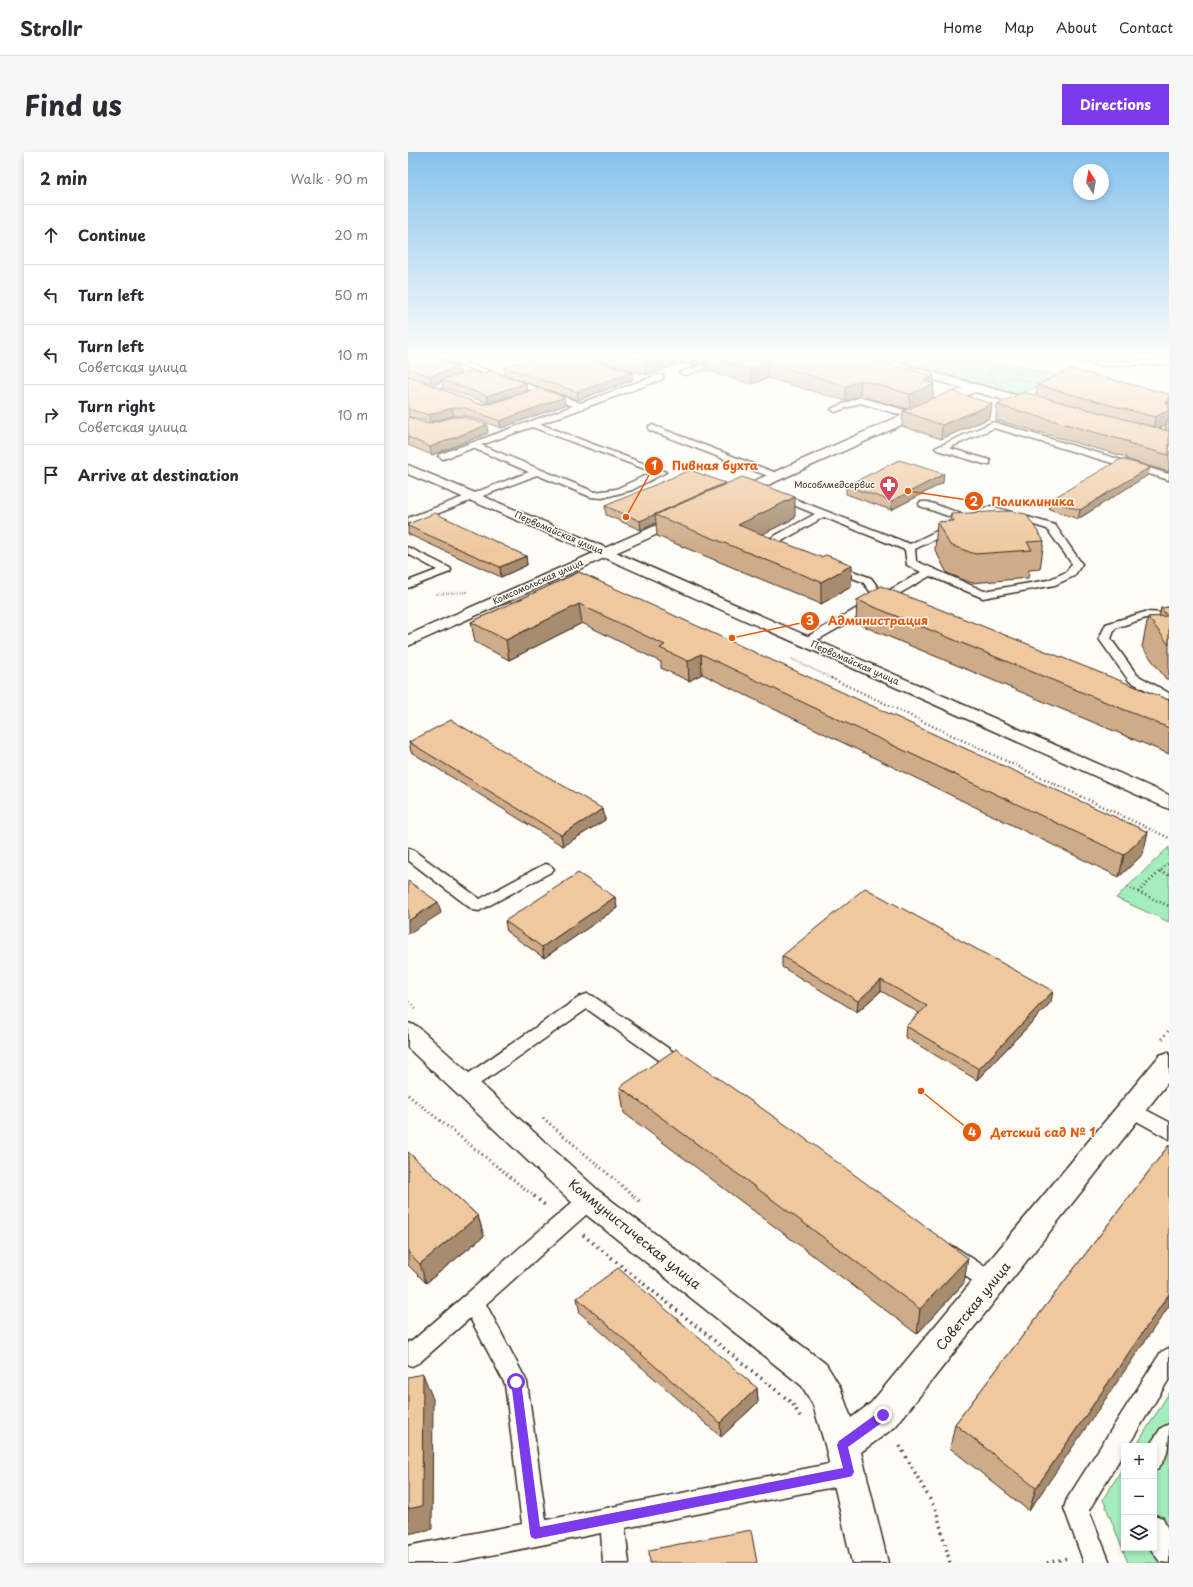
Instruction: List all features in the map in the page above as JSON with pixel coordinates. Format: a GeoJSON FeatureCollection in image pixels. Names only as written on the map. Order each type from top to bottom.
{"type":"FeatureCollection","features":[{"type":"Feature","properties":{"kind":"street"},"geometry":{"type":"LineString","coordinates":[[719,502],[901,420]]}},
{"type":"Feature","properties":{"kind":"street","name":"Первомайская улица"},"geometry":{"type":"LineString","coordinates":[[408,469],[605,552],[1169,803]]}},
{"type":"Feature","properties":{"kind":"street","name":"Комсомольская улица"},"geometry":{"type":"LineString","coordinates":[[408,641],[698,511]]}},
{"type":"Feature","properties":{"kind":"street","name":"Коммунистическая улица"},"geometry":{"type":"LineString","coordinates":[[408,1033],[589,1200],[814,1375],[828,1399],[845,1458]]}},
{"type":"Feature","properties":{"kind":"street","name":"Советская улица"},"geometry":{"type":"LineString","coordinates":[[845,1458],[883,1415],[992,1283],[1169,1062]]}},
{"type":"Feature","properties":{"kind":"street"},"geometry":{"type":"LineString","coordinates":[[845,1458],[870,1563]]}},
{"type":"Feature","properties":{"kind":"lane"},"geometry":{"type":"LineString","coordinates":[[444,456],[543,420]]}},
{"type":"Feature","properties":{"kind":"lane"},"geometry":{"type":"LineString","coordinates":[[473,446],[594,495],[611,494],[661,472],[532,424]]}},
{"type":"Feature","properties":{"kind":"lane"},"geometry":{"type":"LineString","coordinates":[[987,462],[940,448],[993,425],[1169,477]]}},
{"type":"Feature","properties":{"kind":"lane"},"geometry":{"type":"LineString","coordinates":[[652,428],[776,476]]}},
{"type":"Feature","properties":{"kind":"lane"},"geometry":{"type":"LineString","coordinates":[[489,429],[503,434]]}},
{"type":"Feature","properties":{"kind":"lane"},"geometry":{"type":"LineString","coordinates":[[408,522],[537,472]]}},
{"type":"Feature","properties":{"kind":"lane"},"geometry":{"type":"LineString","coordinates":[[754,486],[910,548],[991,509],[1051,528],[1077,564],[1070,574],[1051,583],[983,595],[911,563],[910,548]]}},
{"type":"Feature","properties":{"kind":"lane"},"geometry":{"type":"LineString","coordinates":[[924,504],[968,520]]}},
{"type":"Feature","properties":{"kind":"lane"},"geometry":{"type":"LineString","coordinates":[[793,551],[771,542],[824,513]]}},
{"type":"Feature","properties":{"kind":"lane"},"geometry":{"type":"LineString","coordinates":[[408,550],[446,570],[408,585]]}},
{"type":"Feature","properties":{"kind":"lane"},"geometry":{"type":"LineString","coordinates":[[823,562],[867,580],[881,600],[896,605]]}},
{"type":"Feature","properties":{"kind":"lane"},"geometry":{"type":"LineString","coordinates":[[807,642],[930,571]]}},
{"type":"Feature","properties":{"kind":"lane"},"geometry":{"type":"LineString","coordinates":[[1169,616],[1145,615],[1110,626],[1104,639],[1134,678],[1169,698]]}},
{"type":"Feature","properties":{"kind":"lane"},"geometry":{"type":"LineString","coordinates":[[1148,701],[1158,691]]}},
{"type":"Feature","properties":{"kind":"lane"},"geometry":{"type":"LineString","coordinates":[[408,853],[479,906],[546,868]]}},
{"type":"Feature","properties":{"kind":"lane"},"geometry":{"type":"LineString","coordinates":[[465,1085],[587,1000],[698,1078]]}},
{"type":"Feature","properties":{"kind":"lane"},"geometry":{"type":"LineString","coordinates":[[1131,1109],[1169,1132]]}},
{"type":"Feature","properties":{"kind":"lane"},"geometry":{"type":"LineString","coordinates":[[408,1351],[412,1355],[589,1200]]}},
{"type":"Feature","properties":{"kind":"lane"},"geometry":{"type":"LineString","coordinates":[[940,1247],[992,1283]]}},
{"type":"Feature","properties":{"kind":"lane"},"geometry":{"type":"LineString","coordinates":[[473,1302],[516,1382],[535,1533]]}},
{"type":"Feature","properties":{"kind":"lane"},"geometry":{"type":"LineString","coordinates":[[1097,1563],[1076,1508],[1169,1359]]}},
{"type":"Feature","properties":{"kind":"lane"},"geometry":{"type":"LineString","coordinates":[[1157,1454],[1169,1436]]}},
{"type":"Feature","properties":{"kind":"lane"},"geometry":{"type":"LineString","coordinates":[[408,1559],[612,1519],[845,1458]]}},
{"type":"Feature","properties":{"kind":"lane"},"geometry":{"type":"LineString","coordinates":[[612,1519],[616,1563]]}},
{"type":"Feature","properties":{"kind":"lane"},"geometry":{"type":"LineString","coordinates":[[1157,1535],[1169,1553]]}},
{"type":"Feature","properties":{"kind":"path"},"geometry":{"type":"LineString","coordinates":[[430,594],[468,592]]}},
{"type":"Feature","properties":{"kind":"path"},"geometry":{"type":"LineString","coordinates":[[787,656],[1169,838]]}},
{"type":"Feature","properties":{"kind":"path"},"geometry":{"type":"LineString","coordinates":[[1138,892],[1169,863]]}},
{"type":"Feature","properties":{"kind":"path"},"geometry":{"type":"LineString","coordinates":[[1160,872],[1169,875]]}},
{"type":"Feature","properties":{"kind":"path"},"geometry":{"type":"LineString","coordinates":[[1127,887],[1169,906]]}},
{"type":"Feature","properties":{"kind":"path"},"geometry":{"type":"LineString","coordinates":[[408,1095],[792,1403]]}},
{"type":"Feature","properties":{"kind":"path"},"geometry":{"type":"LineString","coordinates":[[900,1446],[936,1510],[950,1563]]}},
{"type":"Feature","properties":{"kind":"green space"},"geometry":{"type":"Polygon","coordinates":[[[1169,847],[1169,922],[1116,898],[1169,847]]]}},
{"type":"Feature","properties":{"kind":"green space"},"geometry":{"type":"Polygon","coordinates":[[[1169,1393],[1169,1563],[1128,1563],[1123,1551],[1157,1551],[1157,1443],[1138,1443],[1169,1393]]]}},
{"type":"Feature","properties":{"kind":"green space"},"geometry":{"type":"Polygon","coordinates":[[[1121,1471],[1121,1545],[1103,1499],[1121,1471]]]}},
{"type":"Feature","properties":{"kind":"building"},"geometry":{"type":"Polygon","coordinates":[[[408,420],[416,420],[428,424],[443,420],[472,420],[487,425],[430,447],[408,437],[408,420]]]}},
{"type":"Feature","properties":{"kind":"building"},"geometry":{"type":"Polygon","coordinates":[[[928,420],[954,420],[942,425],[928,420]]]}},
{"type":"Feature","properties":{"kind":"building"},"geometry":{"type":"Polygon","coordinates":[[[1050,420],[1127,420],[1169,431],[1169,455],[1128,444],[1130,442],[1050,420]]]}},
{"type":"Feature","properties":{"kind":"building"},"geometry":{"type":"Polygon","coordinates":[[[1121,459],[1150,467],[1080,510],[1050,500],[1121,459]]]}},
{"type":"Feature","properties":{"kind":"building"},"geometry":{"type":"Polygon","coordinates":[[[899,460],[944,474],[892,501],[846,486],[899,460]]]}},
{"type":"Feature","properties":{"kind":"building"},"geometry":{"type":"Polygon","coordinates":[[[690,470],[725,483],[640,521],[605,506],[690,470]]]}},
{"type":"Feature","properties":{"kind":"building"},"geometry":{"type":"Polygon","coordinates":[[[742,477],[795,497],[738,525],[821,557],[826,555],[852,565],[821,582],[655,515],[742,477]]]}},
{"type":"Feature","properties":{"kind":"building"},"geometry":{"type":"Polygon","coordinates":[[[1009,511],[1026,514],[1044,541],[1027,542],[1032,550],[975,554],[950,545],[937,522],[954,521],[951,514],[1009,511]]]}},
{"type":"Feature","properties":{"kind":"building"},"geometry":{"type":"Polygon","coordinates":[[[435,513],[526,556],[500,567],[408,526],[408,524],[435,513]]]}},
{"type":"Feature","properties":{"kind":"building"},"geometry":{"type":"Polygon","coordinates":[[[579,572],[1148,832],[1124,855],[701,654],[688,661],[660,648],[665,645],[579,604],[506,640],[471,622],[579,572]]]}},
{"type":"Feature","properties":{"kind":"building"},"geometry":{"type":"Polygon","coordinates":[[[881,586],[1169,700],[1169,728],[857,600],[881,586]]]}},
{"type":"Feature","properties":{"kind":"building"},"geometry":{"type":"Polygon","coordinates":[[[1169,607],[1169,645],[1148,617],[1167,616],[1161,608],[1169,607]]]}},
{"type":"Feature","properties":{"kind":"building"},"geometry":{"type":"Polygon","coordinates":[[[451,720],[603,809],[561,835],[409,742],[451,720]]]}},
{"type":"Feature","properties":{"kind":"building"},"geometry":{"type":"Polygon","coordinates":[[[578,873],[615,897],[542,947],[505,921],[578,873]]]}},
{"type":"Feature","properties":{"kind":"building"},"geometry":{"type":"Polygon","coordinates":[[[408,881],[438,902],[408,921],[408,881]]]}},
{"type":"Feature","properties":{"kind":"building"},"geometry":{"type":"Polygon","coordinates":[[[865,888],[1053,991],[979,1069],[906,1026],[927,1006],[881,980],[858,1001],[782,956],[865,888]]]}},
{"type":"Feature","properties":{"kind":"building"},"geometry":{"type":"Polygon","coordinates":[[[676,1049],[796,1132],[968,1258],[920,1309],[620,1087],[676,1049]]]}},
{"type":"Feature","properties":{"kind":"building"},"geometry":{"type":"Polygon","coordinates":[[[1169,1145],[1169,1294],[1036,1488],[955,1424],[1169,1145]]]}},
{"type":"Feature","properties":{"kind":"building"},"geometry":{"type":"Polygon","coordinates":[[[408,1152],[478,1216],[420,1264],[408,1252],[408,1152]]]}},
{"type":"Feature","properties":{"kind":"building"},"geometry":{"type":"Polygon","coordinates":[[[618,1268],[757,1388],[720,1423],[577,1298],[618,1268]]]}},
{"type":"Feature","properties":{"kind":"building"},"geometry":{"type":"Polygon","coordinates":[[[423,1374],[422,1506],[408,1509],[408,1377],[423,1374]]]}},
{"type":"Feature","properties":{"kind":"building"},"geometry":{"type":"Polygon","coordinates":[[[751,1530],[757,1563],[650,1563],[649,1550],[751,1530]]]}},
{"type":"Feature","properties":{"kind":"place","name":"Поликлиника"},"geometry":{"type":"Point","coordinates":[908,491]}},
{"type":"Feature","properties":{"kind":"place","name":"Мособлмедсервис"},"geometry":{"type":"Point","coordinates":[889,502]}},
{"type":"Feature","properties":{"kind":"place","name":"Пивная бухта"},"geometry":{"type":"Point","coordinates":[626,517]}},
{"type":"Feature","properties":{"kind":"place","name":"Администрация"},"geometry":{"type":"Point","coordinates":[732,638]}},
{"type":"Feature","properties":{"kind":"place","name":"Детский сад № 1"},"geometry":{"type":"Point","coordinates":[921,1091]}},
{"type":"Feature","properties":{"kind":"route"},"geometry":{"type":"LineString","coordinates":[[516,1382],[535,1533],[849,1472],[842,1445],[883,1415]]}}]}
